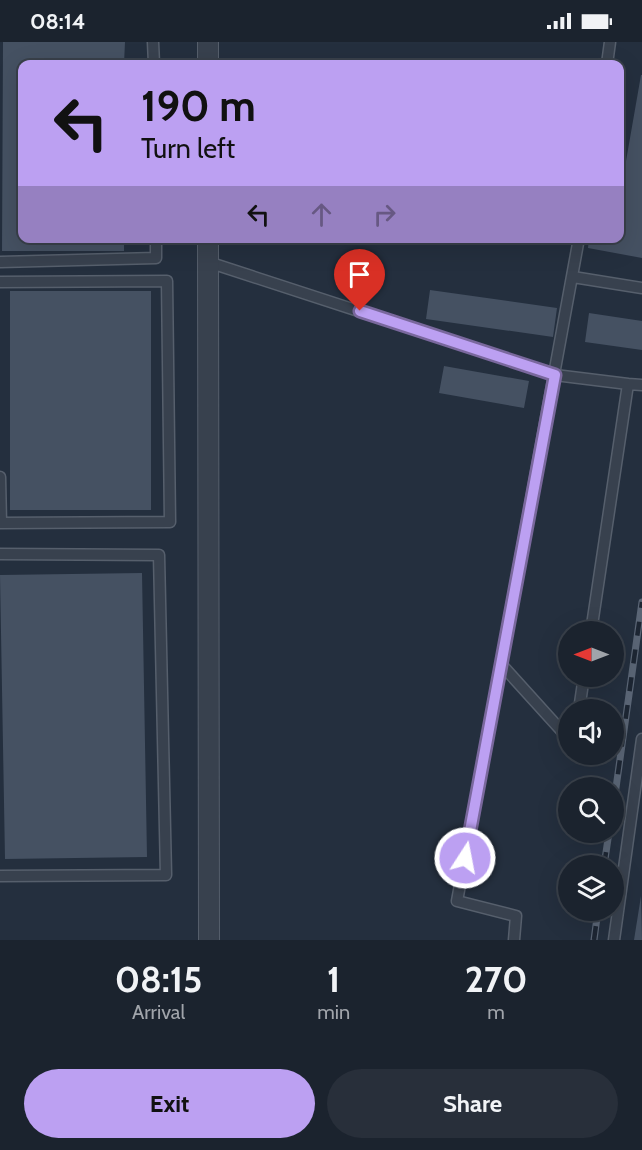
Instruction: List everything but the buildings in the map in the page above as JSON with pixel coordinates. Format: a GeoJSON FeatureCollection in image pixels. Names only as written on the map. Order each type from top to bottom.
{"type":"FeatureCollection","features":[{"type":"Feature","properties":{"kind":"street"},"geometry":{"type":"LineString","coordinates":[[208,42],[208,60]]}},
{"type":"Feature","properties":{"kind":"street"},"geometry":{"type":"LineString","coordinates":[[208,243],[209,940]]}},
{"type":"Feature","properties":{"kind":"lane"},"geometry":{"type":"LineString","coordinates":[[153,42],[154,60]]}},
{"type":"Feature","properties":{"kind":"lane"},"geometry":{"type":"LineString","coordinates":[[608,60],[610,42]]}},
{"type":"Feature","properties":{"kind":"lane"},"geometry":{"type":"LineString","coordinates":[[0,262],[156,258],[156,243]]}},
{"type":"Feature","properties":{"kind":"lane"},"geometry":{"type":"LineString","coordinates":[[514,940],[516,916],[457,901],[578,243]]}},
{"type":"Feature","properties":{"kind":"lane"},"geometry":{"type":"LineString","coordinates":[[208,262],[555,375],[642,385]]}},
{"type":"Feature","properties":{"kind":"lane"},"geometry":{"type":"LineString","coordinates":[[573,277],[642,288]]}},
{"type":"Feature","properties":{"kind":"lane"},"geometry":{"type":"LineString","coordinates":[[0,282],[167,281],[170,522],[0,523],[0,477]]}},
{"type":"Feature","properties":{"kind":"lane"},"geometry":{"type":"LineString","coordinates":[[593,621],[628,384]]}},
{"type":"Feature","properties":{"kind":"lane"},"geometry":{"type":"LineString","coordinates":[[0,554],[159,555],[166,875],[0,876]]}},
{"type":"Feature","properties":{"kind":"lane"},"geometry":{"type":"LineString","coordinates":[[501,664],[558,727]]}},
{"type":"Feature","properties":{"kind":"lane"},"geometry":{"type":"LineString","coordinates":[[614,940],[642,739]]}},
{"type":"Feature","properties":{"kind":"railway"},"geometry":{"type":"LineString","coordinates":[[618,777],[642,602]]}},
{"type":"Feature","properties":{"kind":"railway"},"geometry":{"type":"LineString","coordinates":[[606,855],[607,843]]}},
{"type":"Feature","properties":{"kind":"railway"},"geometry":{"type":"LineString","coordinates":[[594,940],[597,921]]}},
{"type":"Feature","properties":{"kind":"route"},"geometry":{"type":"LineString","coordinates":[[360,311],[555,375],[465,858]]}}]}
